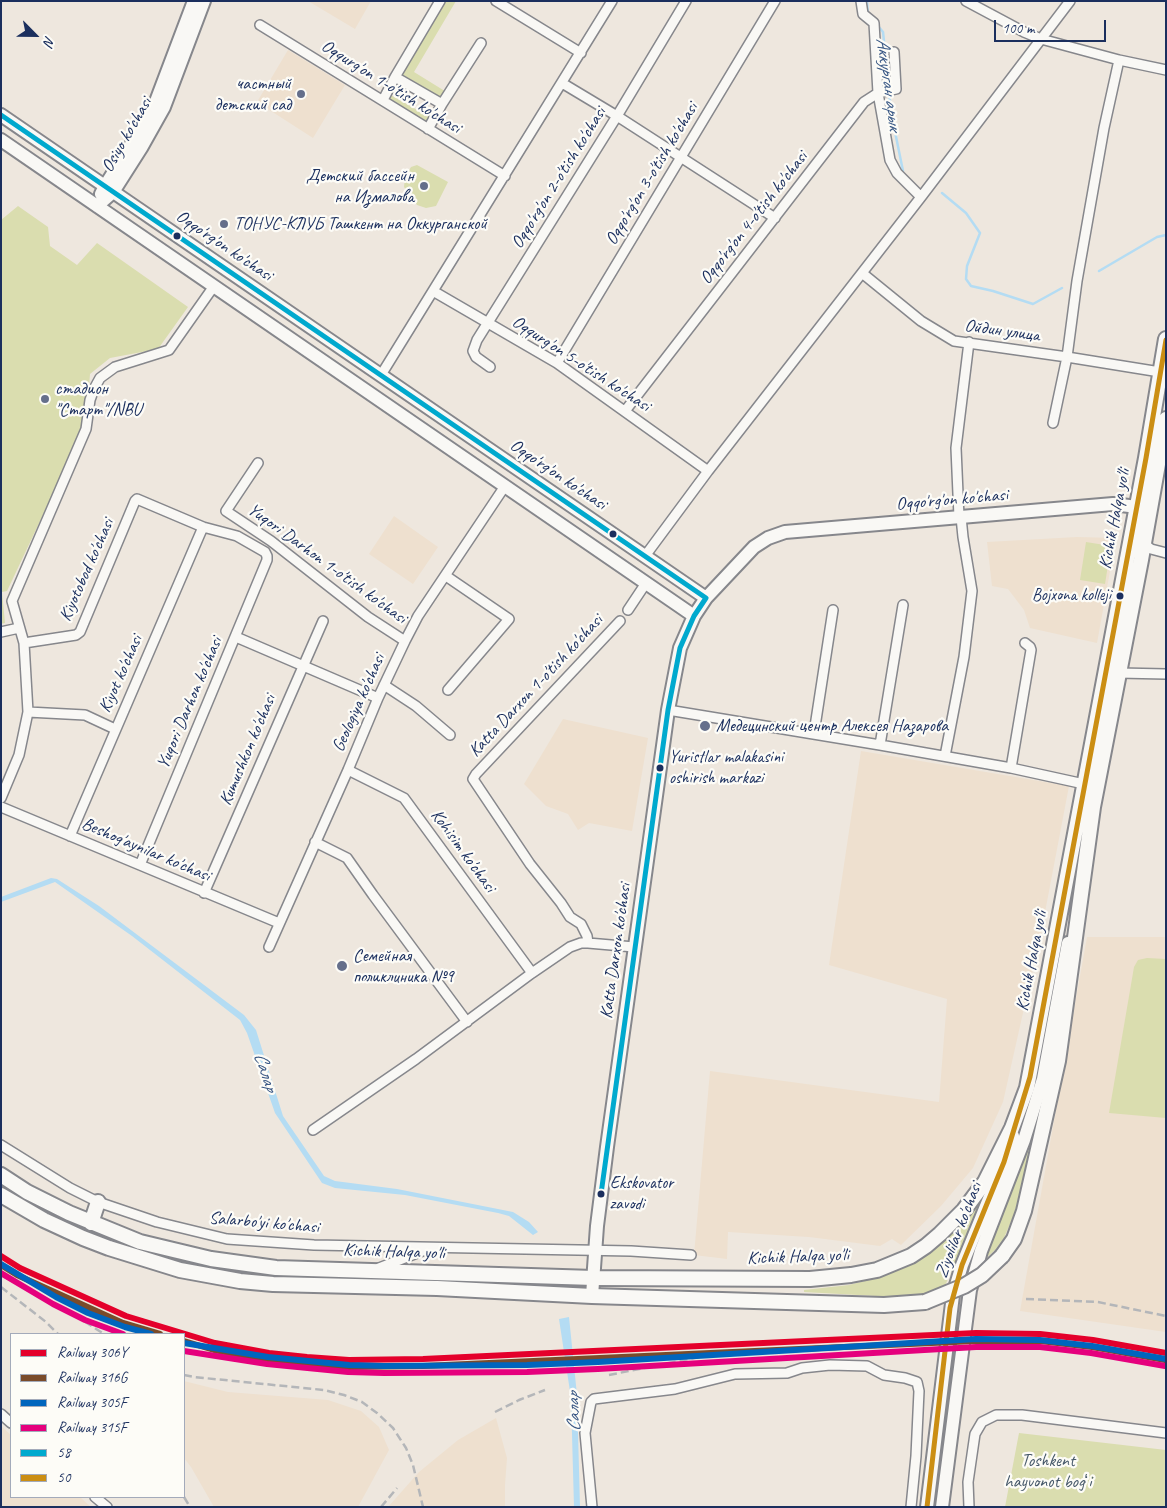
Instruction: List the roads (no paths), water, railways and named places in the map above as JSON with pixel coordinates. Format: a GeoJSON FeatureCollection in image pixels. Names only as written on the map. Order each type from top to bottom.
{"type":"FeatureCollection","features":[{"type":"Feature","properties":{"kind":"highway","name":"Kichik Halqa yo'li"},"geometry":{"type":"LineString","coordinates":[[1,1195],[44,1220],[82,1238],[142,1260],[208,1276],[257,1283],[884,1305],[925,1302],[945,1295],[969,1283],[990,1269],[1014,1239],[1024,1211],[1052,1091],[1063,1030],[1090,825],[1091,785],[1130,538],[1146,458],[1166,339]]}},
{"type":"Feature","properties":{"kind":"highway","name":"Kichik Halqa yo'li"},"geometry":{"type":"LineString","coordinates":[[1,1175],[49,1204],[140,1242],[211,1259],[276,1268],[594,1278],[810,1279],[866,1272],[911,1256],[933,1241],[971,1201],[985,1182],[999,1155],[1027,1088],[1091,785],[1118,673],[1150,509],[1159,485],[1166,418]]}},
{"type":"Feature","properties":{"kind":"highway"},"geometry":{"type":"LineString","coordinates":[[91,1223],[98,1202]]}},
{"type":"Feature","properties":{"kind":"highway"},"geometry":{"type":"LineString","coordinates":[[208,1276],[211,1259]]}},
{"type":"Feature","properties":{"kind":"main road","name":"Osiyo ko'chasi"},"geometry":{"type":"LineString","coordinates":[[109,189],[155,104],[194,1]]}},
{"type":"Feature","properties":{"kind":"main road","name":"Osiyo ko'chasi"},"geometry":{"type":"LineString","coordinates":[[97,206],[164,108],[204,1]]}},
{"type":"Feature","properties":{"kind":"main road","name":"Oqqo'rg'on ko'chasi"},"geometry":{"type":"LineString","coordinates":[[1,115],[706,598],[754,547],[773,536],[794,531],[1113,504],[1150,509]]}},
{"type":"Feature","properties":{"kind":"main road"},"geometry":{"type":"LineString","coordinates":[[1,140],[694,616]]}},
{"type":"Feature","properties":{"kind":"main road"},"geometry":{"type":"LineString","coordinates":[[370,393],[381,376]]}},
{"type":"Feature","properties":{"kind":"main road"},"geometry":{"type":"LineString","coordinates":[[445,445],[456,427]]}},
{"type":"Feature","properties":{"kind":"main road","name":"Katta Darxon ko'chasi"},"geometry":{"type":"LineString","coordinates":[[592,1296],[597,1226],[607,1147],[668,710],[679,653],[694,616],[706,598]]}},
{"type":"Feature","properties":{"kind":"main road","name":"Ziyolilar ko'chasi"},"geometry":{"type":"LineString","coordinates":[[942,1507],[970,1290],[981,1251],[1022,1147],[1043,1079],[1090,825]]}},
{"type":"Feature","properties":{"kind":"main road","name":"Ziyolilar ko'chasi"},"geometry":{"type":"LineString","coordinates":[[927,1507],[953,1294],[968,1249],[1004,1162],[1027,1088]]}},
{"type":"Feature","properties":{"kind":"main road"},"geometry":{"type":"LineString","coordinates":[[930,1477],[946,1478]]}},
{"type":"Feature","properties":{"kind":"street"},"geometry":{"type":"LineString","coordinates":[[382,100],[440,1]]}},
{"type":"Feature","properties":{"kind":"street"},"geometry":{"type":"LineString","coordinates":[[496,1],[581,53]]}},
{"type":"Feature","properties":{"kind":"street"},"geometry":{"type":"LineString","coordinates":[[381,376],[612,1]]}},
{"type":"Feature","properties":{"kind":"street","name":"Oqqo'rg'on 2-o'tish ko'chasi"},"geometry":{"type":"LineString","coordinates":[[490,367],[476,357],[473,351],[477,340],[617,116],[686,1]]}},
{"type":"Feature","properties":{"kind":"street","name":"Oqqo'rg'on 3-o'tish ko'chasi"},"geometry":{"type":"LineString","coordinates":[[556,363],[775,1]]}},
{"type":"Feature","properties":{"kind":"street"},"geometry":{"type":"LineString","coordinates":[[861,1],[863,14],[874,23],[885,91],[890,160],[897,173],[920,197]]}},
{"type":"Feature","properties":{"kind":"street"},"geometry":{"type":"LineString","coordinates":[[966,1],[1024,32],[1041,38],[1119,60],[1166,70]]}},
{"type":"Feature","properties":{"kind":"street"},"geometry":{"type":"LineString","coordinates":[[644,556],[708,470],[862,273],[1070,1]]}},
{"type":"Feature","properties":{"kind":"street","name":"Oqqurg'on 1-o'tish ko'chasi"},"geometry":{"type":"LineString","coordinates":[[260,25],[505,176]]}},
{"type":"Feature","properties":{"kind":"street"},"geometry":{"type":"LineString","coordinates":[[428,129],[481,43]]}},
{"type":"Feature","properties":{"kind":"street"},"geometry":{"type":"LineString","coordinates":[[885,91],[897,87],[894,52]]}},
{"type":"Feature","properties":{"kind":"street"},"geometry":{"type":"LineString","coordinates":[[1053,423],[1066,357],[1104,128],[1119,60]]}},
{"type":"Feature","properties":{"kind":"street"},"geometry":{"type":"LineString","coordinates":[[395,77],[442,104]]}},
{"type":"Feature","properties":{"kind":"street"},"geometry":{"type":"LineString","coordinates":[[562,83],[617,116],[775,218]]}},
{"type":"Feature","properties":{"kind":"street","name":"Oqqo'rg'on 4-o'tish ko'chasi"},"geometry":{"type":"LineString","coordinates":[[624,411],[864,102],[885,91]]}},
{"type":"Feature","properties":{"kind":"street","name":"Ойдин улица"},"geometry":{"type":"LineString","coordinates":[[862,273],[921,321],[954,341],[1160,372]]}},
{"type":"Feature","properties":{"kind":"street"},"geometry":{"type":"LineString","coordinates":[[1,798],[19,756],[28,712],[24,643],[12,599],[86,429],[90,400],[97,383],[103,374],[115,367],[169,350],[214,286]]}},
{"type":"Feature","properties":{"kind":"street","name":"Oqqurg'on 5-o'tish ko'chasi"},"geometry":{"type":"LineString","coordinates":[[433,291],[556,363],[708,470]]}},
{"type":"Feature","properties":{"kind":"street"},"geometry":{"type":"LineString","coordinates":[[945,756],[964,658],[972,591],[960,517],[956,448],[969,342]]}},
{"type":"Feature","properties":{"kind":"street","name":"Yuqori Darhon 1-o'tish ko'chasi"},"geometry":{"type":"LineString","coordinates":[[258,463],[226,511],[272,541],[368,617],[405,641]]}},
{"type":"Feature","properties":{"kind":"street","name":"Geologiya ko'chasi"},"geometry":{"type":"LineString","coordinates":[[269,947],[378,698],[405,641],[418,616],[505,486]]}},
{"type":"Feature","properties":{"kind":"street","name":"Yuqori Darhon 1-o'tish ko'chasi"},"geometry":{"type":"LineString","coordinates":[[138,499],[203,527],[237,536],[266,552]]}},
{"type":"Feature","properties":{"kind":"street","name":"Kiyotobod ko'chasi"},"geometry":{"type":"LineString","coordinates":[[24,643],[76,635],[80,632],[134,501],[138,499]]}},
{"type":"Feature","properties":{"kind":"street","name":"Kiyot ko'chasi"},"geometry":{"type":"LineString","coordinates":[[70,836],[203,527]]}},
{"type":"Feature","properties":{"kind":"street"},"geometry":{"type":"LineString","coordinates":[[1130,538],[1144,543],[1150,549],[1166,552]]}},
{"type":"Feature","properties":{"kind":"street","name":"Yuqori Darhon ko'chasi"},"geometry":{"type":"LineString","coordinates":[[140,865],[267,560],[266,552]]}},
{"type":"Feature","properties":{"kind":"street"},"geometry":{"type":"LineString","coordinates":[[446,576],[509,619],[448,690]]}},
{"type":"Feature","properties":{"kind":"street"},"geometry":{"type":"LineString","coordinates":[[628,610],[646,583]]}},
{"type":"Feature","properties":{"kind":"street"},"geometry":{"type":"LineString","coordinates":[[880,745],[903,606]]}},
{"type":"Feature","properties":{"kind":"street"},"geometry":{"type":"LineString","coordinates":[[814,733],[833,610]]}},
{"type":"Feature","properties":{"kind":"street","name":"Kumushkon ko'chasi"},"geometry":{"type":"LineString","coordinates":[[204,893],[323,621]]}},
{"type":"Feature","properties":{"kind":"street","name":"Katta Darxon 1-o'tish ko'chasi"},"geometry":{"type":"LineString","coordinates":[[588,943],[581,924],[570,917],[530,864],[473,779],[620,621]]}},
{"type":"Feature","properties":{"kind":"street"},"geometry":{"type":"LineString","coordinates":[[1,632],[19,628]]}},
{"type":"Feature","properties":{"kind":"street"},"geometry":{"type":"LineString","coordinates":[[236,637],[378,698]]}},
{"type":"Feature","properties":{"kind":"street"},"geometry":{"type":"LineString","coordinates":[[1011,768],[1031,650],[1025,644]]}},
{"type":"Feature","properties":{"kind":"street"},"geometry":{"type":"LineString","coordinates":[[1118,673],[1166,674]]}},
{"type":"Feature","properties":{"kind":"street"},"geometry":{"type":"LineString","coordinates":[[384,685],[416,706],[450,734]]}},
{"type":"Feature","properties":{"kind":"street"},"geometry":{"type":"LineString","coordinates":[[668,710],[945,756],[1091,785]]}},
{"type":"Feature","properties":{"kind":"street"},"geometry":{"type":"LineString","coordinates":[[28,712],[85,715],[115,729]]}},
{"type":"Feature","properties":{"kind":"street","name":"Kohisim ko'chasi"},"geometry":{"type":"LineString","coordinates":[[348,770],[404,798],[532,972]]}},
{"type":"Feature","properties":{"kind":"street","name":"Beshog'aynilar ko'chasi"},"geometry":{"type":"LineString","coordinates":[[1,807],[279,923]]}},
{"type":"Feature","properties":{"kind":"street"},"geometry":{"type":"LineString","coordinates":[[316,842],[347,858],[372,895],[467,1022]]}},
{"type":"Feature","properties":{"kind":"street"},"geometry":{"type":"LineString","coordinates":[[312,1130],[416,1059],[532,972],[570,947],[581,943],[588,943],[634,947]]}},
{"type":"Feature","properties":{"kind":"street","name":"Salarbo'yi ko'chasi"},"geometry":{"type":"LineString","coordinates":[[1,1145],[70,1188],[98,1202],[165,1224],[228,1239],[295,1244],[631,1251],[691,1255]]}},
{"type":"Feature","properties":{"kind":"street"},"geometry":{"type":"LineString","coordinates":[[375,1270],[430,1248]]}},
{"type":"Feature","properties":{"kind":"street"},"geometry":{"type":"LineString","coordinates":[[592,1507],[584,1433],[591,1402],[594,1399],[675,1389],[735,1374],[787,1373],[802,1368],[830,1365],[867,1366],[884,1375],[917,1382],[919,1391],[916,1456],[911,1507]]}},
{"type":"Feature","properties":{"kind":"street"},"geometry":{"type":"LineString","coordinates":[[969,1507],[968,1482],[975,1434],[982,1422],[996,1415],[1022,1416],[1166,1432]]}},
{"type":"Feature","properties":{"kind":"street"},"geometry":{"type":"LineString","coordinates":[[96,1498],[107,1507]]}},
{"type":"Feature","properties":{"kind":"water","name":"Салар"},"geometry":{"type":"Polygon","coordinates":[[[51,878],[57,879],[99,906],[244,1015],[256,1030],[283,1116],[324,1176],[335,1181],[397,1189],[513,1212],[529,1222],[538,1232],[533,1235],[509,1216],[498,1213],[405,1195],[335,1188],[322,1183],[275,1113],[247,1033],[240,1020],[132,936],[55,882],[1,902],[1,897],[51,878]]]}},
{"type":"Feature","properties":{"kind":"water","name":"Салар"},"geometry":{"type":"Polygon","coordinates":[[[569,1317],[577,1395],[580,1507],[574,1507],[571,1398],[559,1319],[569,1317]]]}},
{"type":"Feature","properties":{"kind":"waterway","name":"Аккурган арык"},"geometry":{"type":"LineString","coordinates":[[867,1],[868,14]]}},
{"type":"Feature","properties":{"kind":"waterway","name":"Аккурган арык"},"geometry":{"type":"LineString","coordinates":[[878,26],[883,32],[889,88]]}},
{"type":"Feature","properties":{"kind":"waterway","name":"Аккурган арык"},"geometry":{"type":"LineString","coordinates":[[889,94],[903,171]]}},
{"type":"Feature","properties":{"kind":"waterway","name":"Аккурган арык"},"geometry":{"type":"LineString","coordinates":[[942,193],[966,213],[980,233],[967,266],[966,279],[971,286],[1033,304],[1062,288]]}},
{"type":"Feature","properties":{"kind":"waterway","name":"Аккурган арык"},"geometry":{"type":"LineString","coordinates":[[1099,271],[1157,237],[1166,235]]}},
{"type":"Feature","properties":{"kind":"railway"},"geometry":{"type":"LineString","coordinates":[[1,1275],[76,1316],[102,1333]]}},
{"type":"Feature","properties":{"kind":"railway"},"geometry":{"type":"LineString","coordinates":[[1,1287],[46,1322],[57,1333]]}},
{"type":"Feature","properties":{"kind":"railway"},"geometry":{"type":"LineString","coordinates":[[1026,1299],[1098,1302],[1166,1316]]}},
{"type":"Feature","properties":{"kind":"railway"},"geometry":{"type":"LineString","coordinates":[[609,1375],[714,1354]]}},
{"type":"Feature","properties":{"kind":"railway"},"geometry":{"type":"LineString","coordinates":[[185,1375],[324,1390],[362,1402],[393,1428],[406,1448],[413,1465],[423,1507]]}},
{"type":"Feature","properties":{"kind":"railway"},"geometry":{"type":"LineString","coordinates":[[495,1412],[545,1390]]}},
{"type":"Feature","properties":{"kind":"railway"},"geometry":{"type":"LineString","coordinates":[[381,1507],[397,1488]]}},
{"type":"Feature","properties":{"kind":"railway"},"geometry":{"type":"LineString","coordinates":[[185,1498],[190,1507]]}},
{"type":"Feature","properties":{"kind":"rail line","name":"306Y"},"geometry":{"type":"LineString","coordinates":[[1,1256],[20,1268],[126,1316],[182,1333]]}},
{"type":"Feature","properties":{"kind":"rail line","name":"305F"},"geometry":{"type":"LineString","coordinates":[[1,1264],[56,1297],[88,1313],[147,1333]]}},
{"type":"Feature","properties":{"kind":"rail line","name":"316G"},"geometry":{"type":"LineString","coordinates":[[1,1265],[17,1275],[123,1323],[157,1333]]}},
{"type":"Feature","properties":{"kind":"rail line","name":"315F"},"geometry":{"type":"LineString","coordinates":[[1,1273],[53,1304],[85,1320],[120,1333]]}},
{"type":"Feature","properties":{"kind":"rail line","name":"306Y"},"geometry":{"type":"LineString","coordinates":[[185,1334],[215,1343],[269,1353],[349,1360],[423,1359],[976,1333],[1040,1334],[1093,1340],[1166,1353]]}},
{"type":"Feature","properties":{"kind":"rail line","name":"305F"},"geometry":{"type":"LineString","coordinates":[[185,1343],[268,1357],[349,1365],[384,1366],[527,1365],[598,1362],[976,1339],[1040,1340],[1092,1346],[1166,1359]]}},
{"type":"Feature","properties":{"kind":"rail line","name":"316G"},"geometry":{"type":"LineString","coordinates":[[185,1341],[214,1350],[268,1360],[349,1367],[423,1366],[976,1341],[1040,1341],[1092,1347],[1165,1360]]}},
{"type":"Feature","properties":{"kind":"rail line","name":"315F"},"geometry":{"type":"LineString","coordinates":[[185,1351],[267,1364],[348,1372],[384,1373],[527,1372],[598,1369],[976,1347],[1040,1347],[1091,1353],[1165,1366]]}},
{"type":"Feature","properties":{"kind":"place","name":"частный детский сад"},"geometry":{"type":"Point","coordinates":[301,94]}},
{"type":"Feature","properties":{"kind":"place","name":"Детский бассейн на Измалова"},"geometry":{"type":"Point","coordinates":[424,186]}},
{"type":"Feature","properties":{"kind":"place","name":"ТОНУС-КЛУБ Ташкент на Оккурганской"},"geometry":{"type":"Point","coordinates":[224,224]}},
{"type":"Feature","properties":{"kind":"place","name":"стадион \"Старт\"/NBU"},"geometry":{"type":"Point","coordinates":[45,399]}},
{"type":"Feature","properties":{"kind":"place","name":"Bojxona kolleji"},"geometry":{"type":"Point","coordinates":[1120,596]}},
{"type":"Feature","properties":{"kind":"place","name":"Медецинский центр Алексея Назарова"},"geometry":{"type":"Point","coordinates":[705,726]}},
{"type":"Feature","properties":{"kind":"place","name":"Yuristlar malakasini oshirish markazi"},"geometry":{"type":"Point","coordinates":[660,768]}},
{"type":"Feature","properties":{"kind":"place","name":"Семейная поликлиника №9"},"geometry":{"type":"Point","coordinates":[342,966]}},
{"type":"Feature","properties":{"kind":"place","name":"Ekskovator zavodi"},"geometry":{"type":"Point","coordinates":[601,1194]}},
{"type":"Feature","properties":{"kind":"park label","name":"Toshkent hayvonot bogʻi"},"geometry":{"type":"Point","coordinates":[1048,1471]}}]}
